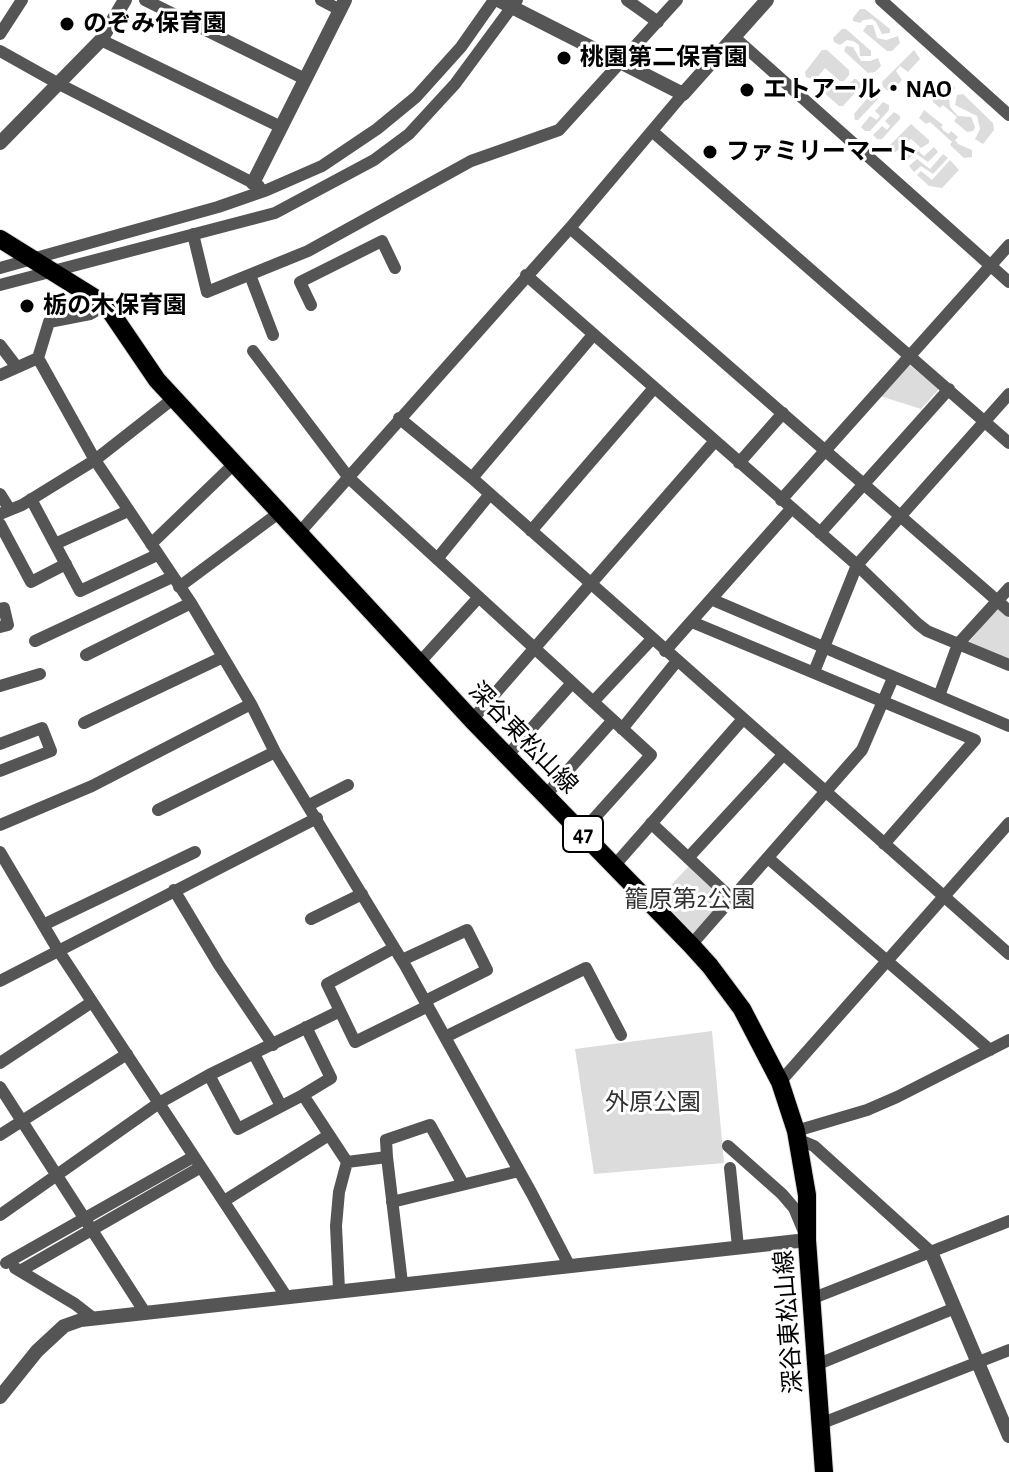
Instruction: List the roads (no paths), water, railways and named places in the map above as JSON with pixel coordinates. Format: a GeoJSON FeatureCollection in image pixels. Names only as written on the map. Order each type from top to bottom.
{"type":"FeatureCollection","features":[{"type":"Feature","properties":{"kind":"main road","name":"深谷東松山線"},"geometry":{"type":"LineString","coordinates":[[0,239],[106,305],[157,380],[472,720],[691,945],[742,1009],[780,1082],[796,1135],[807,1195],[807,1240],[824,1472]]}},
{"type":"Feature","properties":{"kind":"street"},"geometry":{"type":"LineString","coordinates":[[0,34],[22,0]]}},
{"type":"Feature","properties":{"kind":"street"},"geometry":{"type":"LineString","coordinates":[[0,143],[101,40],[125,0]]}},
{"type":"Feature","properties":{"kind":"street"},"geometry":{"type":"LineString","coordinates":[[145,0],[305,79]]}},
{"type":"Feature","properties":{"kind":"street"},"geometry":{"type":"LineString","coordinates":[[253,183],[342,5],[321,0]]}},
{"type":"Feature","properties":{"kind":"street"},"geometry":{"type":"LineString","coordinates":[[0,268],[218,207],[322,166],[377,129],[416,97],[461,47],[496,0],[514,4],[683,94]]}},
{"type":"Feature","properties":{"kind":"street"},"geometry":{"type":"LineString","coordinates":[[627,0],[658,22]]}},
{"type":"Feature","properties":{"kind":"street"},"geometry":{"type":"LineString","coordinates":[[193,234],[207,292],[308,251],[471,161],[559,130],[677,0]]}},
{"type":"Feature","properties":{"kind":"street"},"geometry":{"type":"LineString","coordinates":[[300,532],[767,0]]}},
{"type":"Feature","properties":{"kind":"street"},"geometry":{"type":"LineString","coordinates":[[881,0],[1009,115]]}},
{"type":"Feature","properties":{"kind":"street"},"geometry":{"type":"LineString","coordinates":[[0,285],[275,213],[374,160],[409,134],[455,84],[514,4]]}},
{"type":"Feature","properties":{"kind":"street"},"geometry":{"type":"LineString","coordinates":[[734,37],[1009,282]]}},
{"type":"Feature","properties":{"kind":"street"},"geometry":{"type":"LineString","coordinates":[[101,40],[281,127]]}},
{"type":"Feature","properties":{"kind":"street"},"geometry":{"type":"LineString","coordinates":[[0,51],[267,190]]}},
{"type":"Feature","properties":{"kind":"street"},"geometry":{"type":"LineString","coordinates":[[653,132],[1009,443]]}},
{"type":"Feature","properties":{"kind":"street"},"geometry":{"type":"LineString","coordinates":[[370,218],[395,268]]}},
{"type":"Feature","properties":{"kind":"street"},"geometry":{"type":"LineString","coordinates":[[570,228],[1009,611]]}},
{"type":"Feature","properties":{"kind":"street"},"geometry":{"type":"LineString","coordinates":[[311,305],[300,282],[382,241]]}},
{"type":"Feature","properties":{"kind":"street"},"geometry":{"type":"LineString","coordinates":[[665,651],[713,600],[824,449],[1009,245]]}},
{"type":"Feature","properties":{"kind":"street"},"geometry":{"type":"LineString","coordinates":[[250,275],[273,335]]}},
{"type":"Feature","properties":{"kind":"street"},"geometry":{"type":"LineString","coordinates":[[526,275],[857,565],[918,624],[1009,665]]}},
{"type":"Feature","properties":{"kind":"street"},"geometry":{"type":"LineString","coordinates":[[106,305],[90,314],[49,322],[38,358],[95,460],[191,603],[251,704],[275,752],[402,960],[569,1265]]}},
{"type":"Feature","properties":{"kind":"street"},"geometry":{"type":"LineString","coordinates":[[472,478],[593,335]]}},
{"type":"Feature","properties":{"kind":"street"},"geometry":{"type":"LineString","coordinates":[[0,345],[16,366]]}},
{"type":"Feature","properties":{"kind":"street"},"geometry":{"type":"LineString","coordinates":[[253,351],[349,478],[651,755],[581,833]]}},
{"type":"Feature","properties":{"kind":"street"},"geometry":{"type":"LineString","coordinates":[[0,375],[38,358]]}},
{"type":"Feature","properties":{"kind":"street"},"geometry":{"type":"LineString","coordinates":[[531,531],[654,388]]}},
{"type":"Feature","properties":{"kind":"street"},"geometry":{"type":"LineString","coordinates":[[820,533],[949,389]]}},
{"type":"Feature","properties":{"kind":"street"},"geometry":{"type":"LineString","coordinates":[[814,672],[857,565],[1009,394]]}},
{"type":"Feature","properties":{"kind":"street"},"geometry":{"type":"LineString","coordinates":[[0,494],[5,512],[31,499],[95,460],[174,398]]}},
{"type":"Feature","properties":{"kind":"street"},"geometry":{"type":"LineString","coordinates":[[739,463],[783,413]]}},
{"type":"Feature","properties":{"kind":"street"},"geometry":{"type":"LineString","coordinates":[[399,418],[472,478],[1009,954]]}},
{"type":"Feature","properties":{"kind":"street"},"geometry":{"type":"LineString","coordinates":[[472,720],[715,441]]}},
{"type":"Feature","properties":{"kind":"street"},"geometry":{"type":"LineString","coordinates":[[31,499],[80,591],[154,550],[235,463]]}},
{"type":"Feature","properties":{"kind":"street"},"geometry":{"type":"LineString","coordinates":[[437,559],[490,494]]}},
{"type":"Feature","properties":{"kind":"street"},"geometry":{"type":"LineString","coordinates":[[55,544],[128,511]]}},
{"type":"Feature","properties":{"kind":"street"},"geometry":{"type":"LineString","coordinates":[[35,641],[176,582],[280,512]]}},
{"type":"Feature","properties":{"kind":"street"},"geometry":{"type":"LineString","coordinates":[[0,524],[31,582],[66,564]]}},
{"type":"Feature","properties":{"kind":"street"},"geometry":{"type":"LineString","coordinates":[[939,696],[958,644],[1009,588]]}},
{"type":"Feature","properties":{"kind":"street"},"geometry":{"type":"LineString","coordinates":[[419,663],[479,597]]}},
{"type":"Feature","properties":{"kind":"street"},"geometry":{"type":"LineString","coordinates":[[713,600],[1009,726]]}},
{"type":"Feature","properties":{"kind":"street"},"geometry":{"type":"LineString","coordinates":[[86,655],[191,603]]}},
{"type":"Feature","properties":{"kind":"street"},"geometry":{"type":"LineString","coordinates":[[0,609],[4,608],[8,625],[0,627]]}},
{"type":"Feature","properties":{"kind":"street"},"geometry":{"type":"LineString","coordinates":[[692,622],[975,740],[884,844]]}},
{"type":"Feature","properties":{"kind":"street"},"geometry":{"type":"LineString","coordinates":[[593,702],[652,639]]}},
{"type":"Feature","properties":{"kind":"street"},"geometry":{"type":"LineString","coordinates":[[84,723],[223,657]]}},
{"type":"Feature","properties":{"kind":"street"},"geometry":{"type":"LineString","coordinates":[[545,796],[677,661]]}},
{"type":"Feature","properties":{"kind":"street"},"geometry":{"type":"LineString","coordinates":[[0,686],[40,674]]}},
{"type":"Feature","properties":{"kind":"street"},"geometry":{"type":"LineString","coordinates":[[691,945],[862,750],[893,678]]}},
{"type":"Feature","properties":{"kind":"street"},"geometry":{"type":"LineString","coordinates":[[507,756],[572,683]]}},
{"type":"Feature","properties":{"kind":"street"},"geometry":{"type":"LineString","coordinates":[[0,825],[92,786],[251,704]]}},
{"type":"Feature","properties":{"kind":"street"},"geometry":{"type":"LineString","coordinates":[[614,866],[743,719]]}},
{"type":"Feature","properties":{"kind":"street"},"geometry":{"type":"LineString","coordinates":[[0,744],[42,728],[51,751],[0,771]]}},
{"type":"Feature","properties":{"kind":"street"},"geometry":{"type":"LineString","coordinates":[[158,810],[275,752]]}},
{"type":"Feature","properties":{"kind":"street"},"geometry":{"type":"LineString","coordinates":[[688,858],[783,755]]}},
{"type":"Feature","properties":{"kind":"street"},"geometry":{"type":"LineString","coordinates":[[309,805],[348,785]]}},
{"type":"Feature","properties":{"kind":"street"},"geometry":{"type":"LineString","coordinates":[[0,981],[317,818]]}},
{"type":"Feature","properties":{"kind":"street"},"geometry":{"type":"LineString","coordinates":[[651,823],[732,899]]}},
{"type":"Feature","properties":{"kind":"street"},"geometry":{"type":"LineString","coordinates":[[780,1082],[1009,823]]}},
{"type":"Feature","properties":{"kind":"street"},"geometry":{"type":"LineString","coordinates":[[0,852],[58,950],[286,1296]]}},
{"type":"Feature","properties":{"kind":"street"},"geometry":{"type":"LineString","coordinates":[[43,925],[195,852]]}},
{"type":"Feature","properties":{"kind":"street"},"geometry":{"type":"LineString","coordinates":[[768,858],[990,1050]]}},
{"type":"Feature","properties":{"kind":"street"},"geometry":{"type":"LineString","coordinates":[[171,863],[178,888],[219,965],[273,1045]]}},
{"type":"Feature","properties":{"kind":"street"},"geometry":{"type":"LineString","coordinates":[[311,919],[362,894]]}},
{"type":"Feature","properties":{"kind":"street"},"geometry":{"type":"LineString","coordinates":[[394,948],[327,984],[355,1042],[487,970],[467,930],[402,960]]}},
{"type":"Feature","properties":{"kind":"street"},"geometry":{"type":"LineString","coordinates":[[445,1037],[586,968],[621,1035]]}},
{"type":"Feature","properties":{"kind":"street"},"geometry":{"type":"LineString","coordinates":[[0,1063],[92,1002]]}},
{"type":"Feature","properties":{"kind":"street"},"geometry":{"type":"LineString","coordinates":[[0,1215],[159,1103],[340,1011]]}},
{"type":"Feature","properties":{"kind":"street"},"geometry":{"type":"LineString","coordinates":[[209,1075],[238,1129],[331,1078],[306,1027]]}},
{"type":"Feature","properties":{"kind":"street"},"geometry":{"type":"LineString","coordinates":[[796,1135],[867,1110],[929,1083],[1009,1040]]}},
{"type":"Feature","properties":{"kind":"street"},"geometry":{"type":"LineString","coordinates":[[0,1135],[127,1054]]}},
{"type":"Feature","properties":{"kind":"street"},"geometry":{"type":"LineString","coordinates":[[254,1054],[281,1106]]}},
{"type":"Feature","properties":{"kind":"street"},"geometry":{"type":"LineString","coordinates":[[0,1087],[144,1311]]}},
{"type":"Feature","properties":{"kind":"street"},"geometry":{"type":"LineString","coordinates":[[303,1095],[347,1162],[339,1192],[336,1226],[339,1290]]}},
{"type":"Feature","properties":{"kind":"street"},"geometry":{"type":"LineString","coordinates":[[402,1283],[386,1140],[430,1125],[463,1184]]}},
{"type":"Feature","properties":{"kind":"street"},"geometry":{"type":"LineString","coordinates":[[224,1201],[329,1135]]}},
{"type":"Feature","properties":{"kind":"street"},"geometry":{"type":"LineString","coordinates":[[796,1135],[814,1146],[931,1252],[1009,1436]]}},
{"type":"Feature","properties":{"kind":"street"},"geometry":{"type":"LineString","coordinates":[[0,1397],[37,1351],[64,1326],[93,1318],[807,1240],[794,1208],[728,1146]]}},
{"type":"Feature","properties":{"kind":"street"},"geometry":{"type":"LineString","coordinates":[[347,1162],[387,1157]]}},
{"type":"Feature","properties":{"kind":"street"},"geometry":{"type":"LineString","coordinates":[[3,1261],[197,1162]]}},
{"type":"Feature","properties":{"kind":"street"},"geometry":{"type":"LineString","coordinates":[[20,1271],[92,1230],[197,1162]]}},
{"type":"Feature","properties":{"kind":"street"},"geometry":{"type":"LineString","coordinates":[[730,1168],[738,1247]]}},
{"type":"Feature","properties":{"kind":"street"},"geometry":{"type":"LineString","coordinates":[[392,1202],[519,1171]]}},
{"type":"Feature","properties":{"kind":"street"},"geometry":{"type":"LineString","coordinates":[[811,1299],[1009,1221]]}},
{"type":"Feature","properties":{"kind":"street"},"geometry":{"type":"LineString","coordinates":[[3,1261],[93,1318]]}},
{"type":"Feature","properties":{"kind":"street"},"geometry":{"type":"LineString","coordinates":[[816,1365],[955,1308]]}},
{"type":"Feature","properties":{"kind":"street"},"geometry":{"type":"LineString","coordinates":[[820,1424],[1009,1350]]}},
{"type":"Feature","properties":{"kind":"place","name":"のぞみ保育園"},"geometry":{"type":"Point","coordinates":[67,24]}},
{"type":"Feature","properties":{"kind":"place","name":"桃園第二保育園"},"geometry":{"type":"Point","coordinates":[564,58]}},
{"type":"Feature","properties":{"kind":"place","name":"エトアール・NAO"},"geometry":{"type":"Point","coordinates":[747,90]}},
{"type":"Feature","properties":{"kind":"place","name":"ファミリーマート"},"geometry":{"type":"Point","coordinates":[710,152]}},
{"type":"Feature","properties":{"kind":"place","name":"栃の木保育園"},"geometry":{"type":"Point","coordinates":[27,306]}},
{"type":"Feature","properties":{"kind":"park label","name":"籠原第2公園"},"geometry":{"type":"Point","coordinates":[690,900]}},
{"type":"Feature","properties":{"kind":"park label","name":"外原公園"},"geometry":{"type":"Point","coordinates":[653,1103]}}]}
